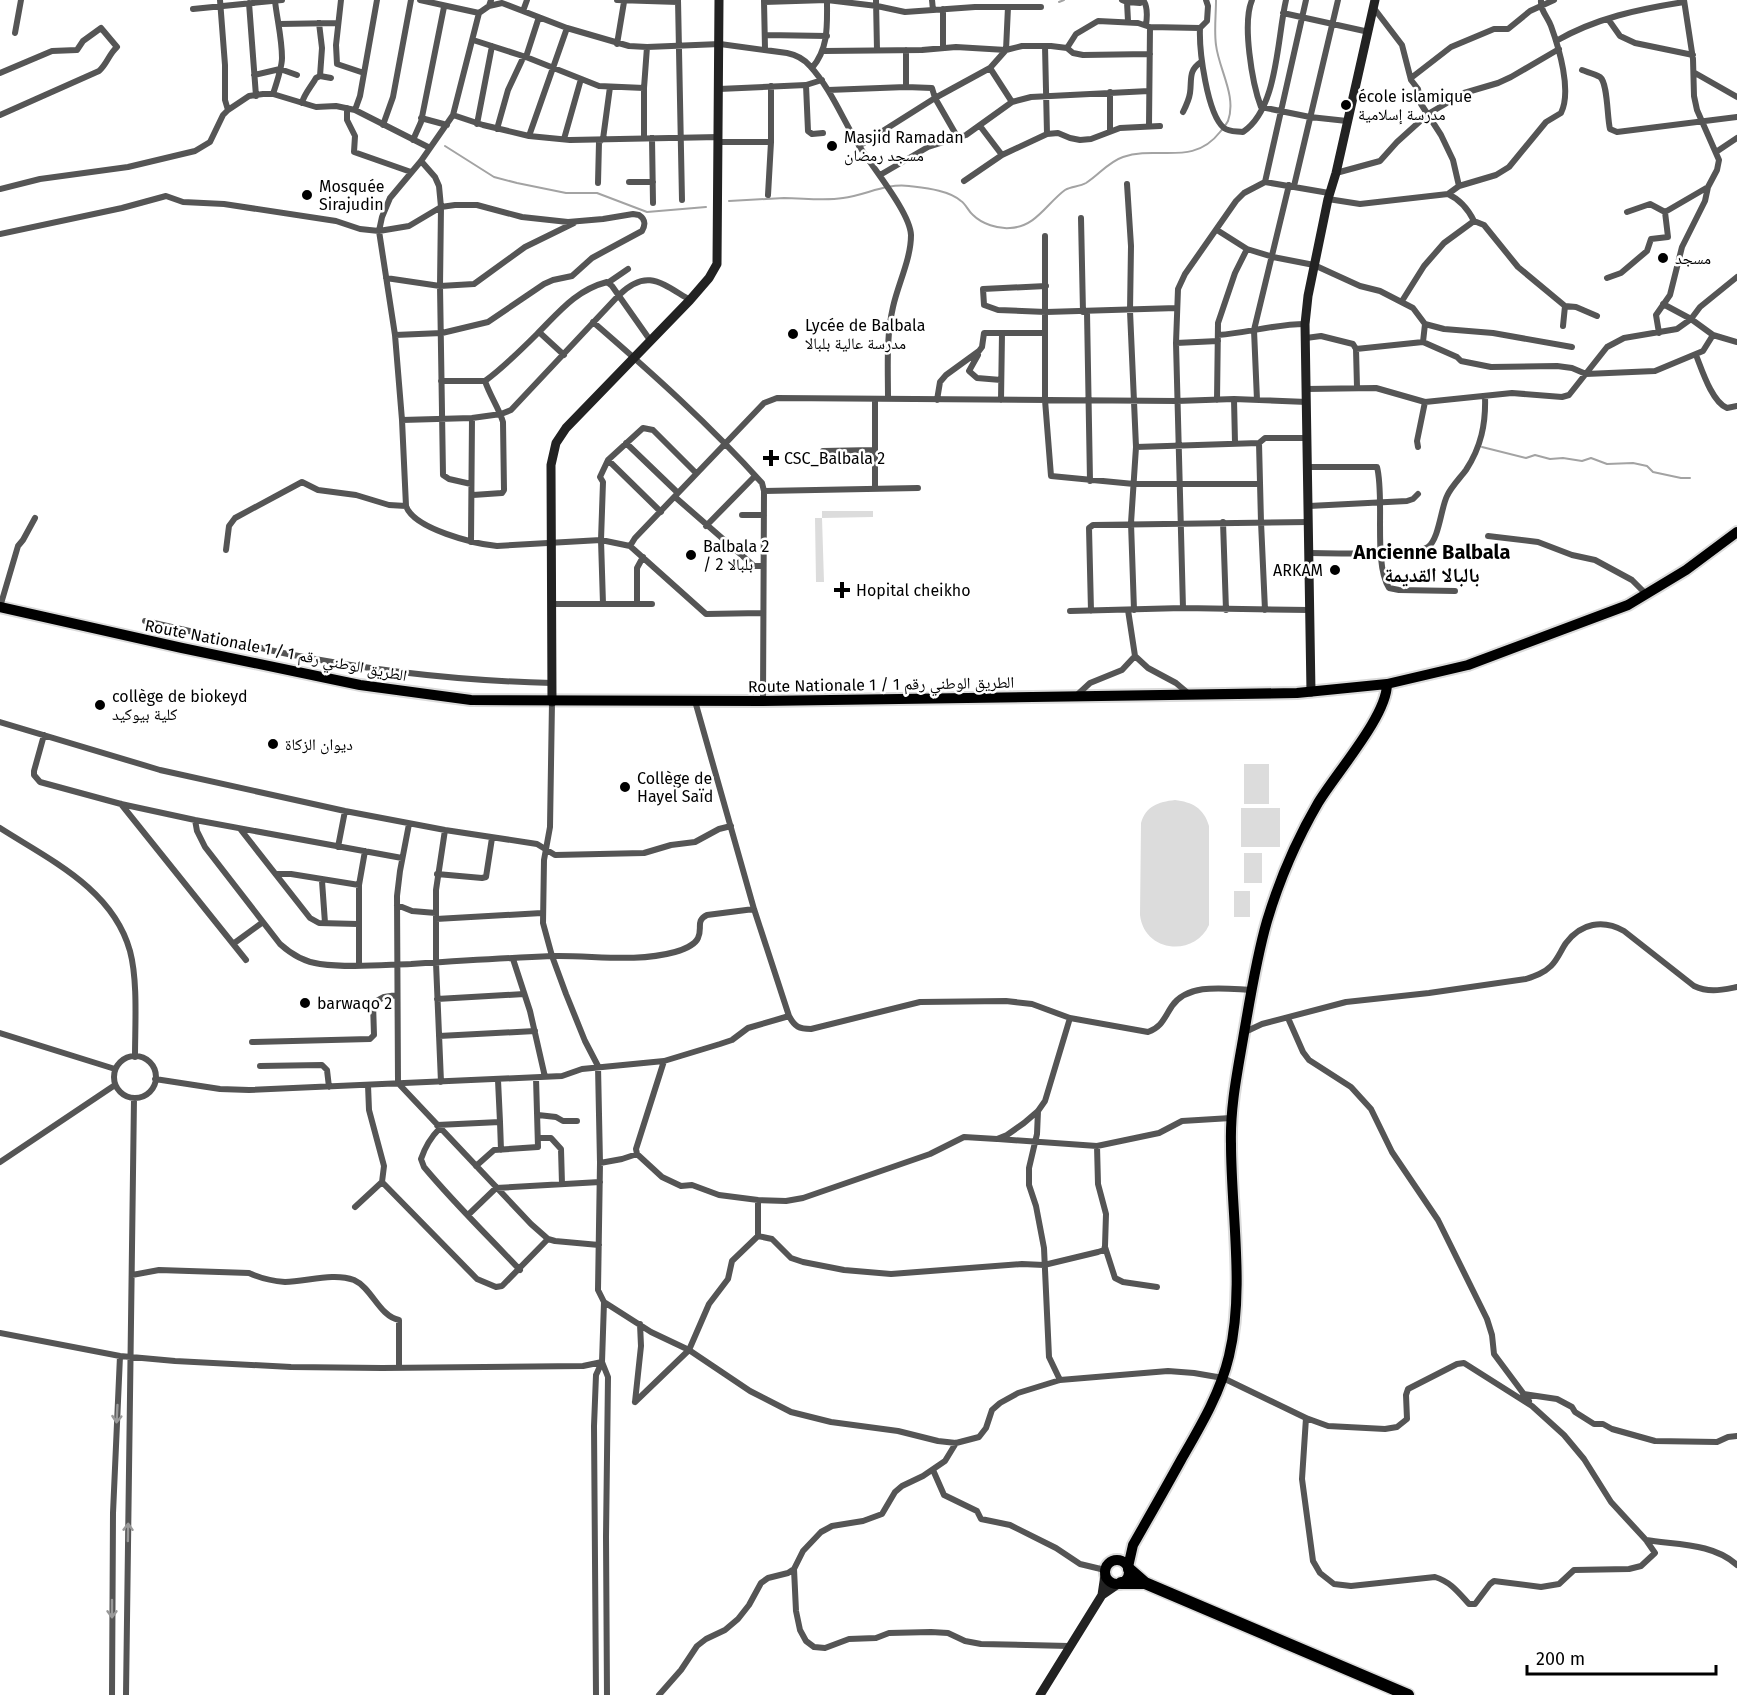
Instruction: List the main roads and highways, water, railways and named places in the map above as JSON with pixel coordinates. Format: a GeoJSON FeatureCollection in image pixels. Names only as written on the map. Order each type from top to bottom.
{"type":"FeatureCollection","features":[{"type":"Feature","properties":{"kind":"highway"},"geometry":{"type":"LineString","coordinates":[[1128,1568],[1145,1583],[1408,1695]]}},
{"type":"Feature","properties":{"kind":"highway"},"geometry":{"type":"LineString","coordinates":[[1120,1583],[1145,1583]]}},
{"type":"Feature","properties":{"kind":"main road"},"geometry":{"type":"LineString","coordinates":[[552,701],[551,465],[556,443],[566,428],[710,278],[717,264],[720,44],[718,0]]}},
{"type":"Feature","properties":{"kind":"main road"},"geometry":{"type":"LineString","coordinates":[[1311,692],[1305,324],[1314,265],[1374,4]]}},
{"type":"Feature","properties":{"kind":"main road","name":"Route Nationale 1 / الطريق الوطني رقم 1"},"geometry":{"type":"LineString","coordinates":[[0,607],[360,685],[471,700],[763,701],[1311,692],[1387,684],[1468,665],[1628,605],[1686,570],[1737,532]]}},
{"type":"Feature","properties":{"kind":"main road"},"geometry":{"type":"LineString","coordinates":[[1040,1695],[1102,1596],[1129,1575],[1128,1568],[1133,1545],[1209,1410],[1222,1378],[1232,1342],[1236,1305],[1231,1118],[1252,990],[1268,919],[1296,846],[1327,789],[1382,707],[1387,684]]}},
{"type":"Feature","properties":{"kind":"main road"},"geometry":{"type":"LineString","coordinates":[[1102,1596],[1108,1564],[1133,1545]]}},
{"type":"Feature","properties":{"kind":"main road"},"geometry":{"type":"LineString","coordinates":[[1113,1560],[1122,1561],[1128,1568]]}},
{"type":"Feature","properties":{"kind":"main road"},"geometry":{"type":"LineString","coordinates":[[1105,1572],[1110,1582],[1120,1583]]}},
{"type":"Feature","properties":{"kind":"waterway"},"geometry":{"type":"LineString","coordinates":[[1059,2],[1064,0]]}},
{"type":"Feature","properties":{"kind":"waterway"},"geometry":{"type":"LineString","coordinates":[[729,201],[784,198],[836,199],[892,186],[909,186],[950,194],[963,202],[977,218],[990,225],[1000,228],[1019,227],[1034,219],[1065,190],[1086,183],[1118,159],[1136,154],[1174,153],[1198,149],[1209,143],[1220,132],[1228,121],[1230,102],[1216,45],[1216,0]]}},
{"type":"Feature","properties":{"kind":"waterway"},"geometry":{"type":"LineString","coordinates":[[445,146],[494,177],[517,183],[566,193],[597,193],[647,212],[706,207]]}},
{"type":"Feature","properties":{"kind":"waterway"},"geometry":{"type":"LineString","coordinates":[[1482,447],[1526,458],[1535,455],[1550,459],[1563,458],[1582,461],[1591,458],[1607,464],[1633,463],[1647,466],[1653,472],[1690,478]]}},
{"type":"Feature","properties":{"kind":"place","name":"école islamique مدرسة إسلامية"},"geometry":{"type":"Point","coordinates":[1346,105]}},
{"type":"Feature","properties":{"kind":"place","name":"Masjid Ramadan مسجد رمضان"},"geometry":{"type":"Point","coordinates":[832,146]}},
{"type":"Feature","properties":{"kind":"place","name":"Mosquée Sirajudin"},"geometry":{"type":"Point","coordinates":[307,195]}},
{"type":"Feature","properties":{"kind":"place","name":"مسجد"},"geometry":{"type":"Point","coordinates":[1663,258]}},
{"type":"Feature","properties":{"kind":"place","name":"Lycée de Balbala مدرسة عالية بلبالا"},"geometry":{"type":"Point","coordinates":[793,334]}},
{"type":"Feature","properties":{"kind":"place","name":"CSC_Balbala 2"},"geometry":{"type":"Point","coordinates":[771,458]}},
{"type":"Feature","properties":{"kind":"place","name":"Balbala 2 / بلبالا 2"},"geometry":{"type":"Point","coordinates":[691,555]}},
{"type":"Feature","properties":{"kind":"place","name":"ARKAM"},"geometry":{"type":"Point","coordinates":[1335,570]}},
{"type":"Feature","properties":{"kind":"place","name":"Hopital cheikho"},"geometry":{"type":"Point","coordinates":[842,590]}},
{"type":"Feature","properties":{"kind":"place","name":"collège de biokeyd كلية بيوكيد"},"geometry":{"type":"Point","coordinates":[100,705]}},
{"type":"Feature","properties":{"kind":"place","name":"ديوان الزكاة"},"geometry":{"type":"Point","coordinates":[273,744]}},
{"type":"Feature","properties":{"kind":"place","name":"Collège de Hayel Saïd"},"geometry":{"type":"Point","coordinates":[625,787]}},
{"type":"Feature","properties":{"kind":"place","name":"barwaqo 2"},"geometry":{"type":"Point","coordinates":[305,1003]}},
{"type":"Feature","properties":{"kind":"district","name":"Ancienne Balbala بالبالا القديمة"},"geometry":{"type":"Point","coordinates":[1432,564]}}]}
